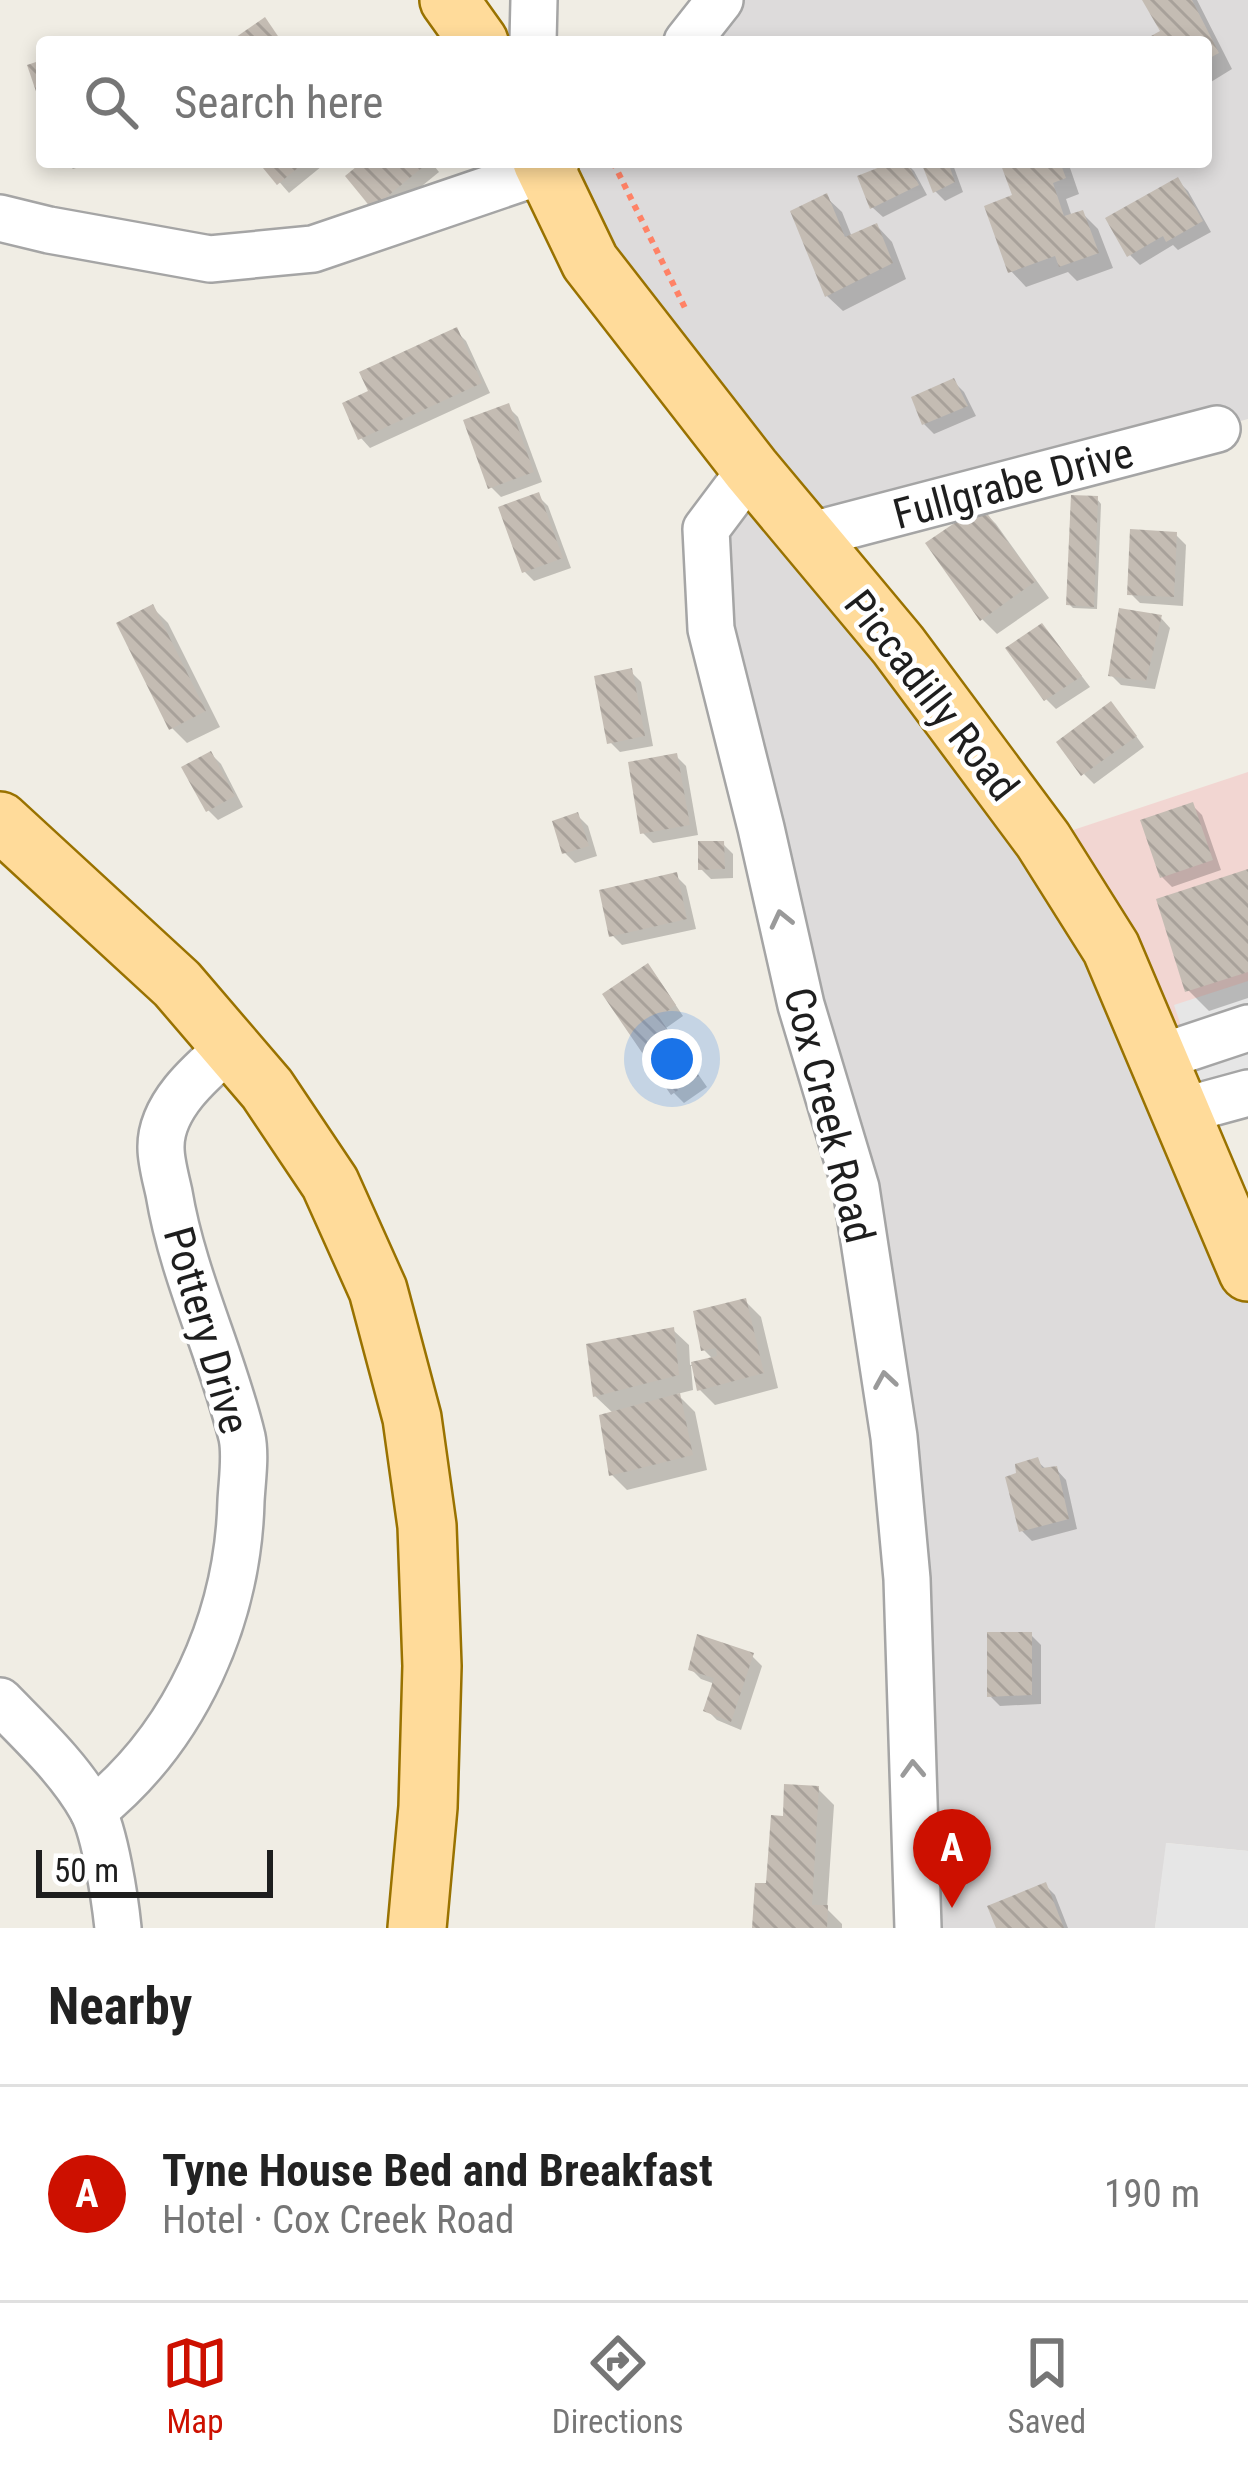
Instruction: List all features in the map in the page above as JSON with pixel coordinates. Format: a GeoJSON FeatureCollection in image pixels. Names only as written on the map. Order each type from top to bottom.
{"type":"FeatureCollection","features":[{"type":"Feature","properties":{"kind":"main road"},"geometry":{"type":"LineString","coordinates":[[449,0],[475,36]]}},
{"type":"Feature","properties":{"kind":"main road","name":"Piccadilly Road"},"geometry":{"type":"LineString","coordinates":[[548,168],[590,262],[898,646],[1043,840],[1111,948],[1248,1272]]}},
{"type":"Feature","properties":{"kind":"main road"},"geometry":{"type":"LineString","coordinates":[[0,821],[177,983],[267,1089],[330,1183],[378,1290],[412,1418],[427,1526],[432,1666],[428,1808],[417,1928]]}},
{"type":"Feature","properties":{"kind":"main road"},"geometry":{"type":"LineString","coordinates":[[428,1808],[433,1928]]}},
{"type":"Feature","properties":{"kind":"street"},"geometry":{"type":"LineString","coordinates":[[533,0],[533,36]]}},
{"type":"Feature","properties":{"kind":"street"},"geometry":{"type":"LineString","coordinates":[[691,36],[720,0]]}},
{"type":"Feature","properties":{"kind":"street"},"geometry":{"type":"LineString","coordinates":[[0,218],[210,259],[313,249],[539,168]]}},
{"type":"Feature","properties":{"kind":"street","name":"Fullgrabe Drive"},"geometry":{"type":"LineString","coordinates":[[808,536],[1217,429]]}},
{"type":"Feature","properties":{"kind":"street","name":"Cox Creek Road"},"geometry":{"type":"LineString","coordinates":[[752,469],[706,529],[711,629],[800,1005],[856,1188],[894,1437],[907,1579],[918,1928]]}},
{"type":"Feature","properties":{"kind":"street"},"geometry":{"type":"LineString","coordinates":[[1158,1058],[1248,1028]]}},
{"type":"Feature","properties":{"kind":"street","name":"Pottery Drive"},"geometry":{"type":"LineString","coordinates":[[93,1811],[123,1787],[171,1728],[220,1630],[240,1540],[243,1442],[173,1220],[160,1145],[173,1106],[231,1046]]}},
{"type":"Feature","properties":{"kind":"street"},"geometry":{"type":"LineString","coordinates":[[1182,1111],[1248,1093]]}},
{"type":"Feature","properties":{"kind":"street"},"geometry":{"type":"LineString","coordinates":[[0,1701],[50,1754],[93,1811],[115,1896],[118,1928]]}},
{"type":"Feature","properties":{"kind":"shaded area"},"geometry":{"type":"Polygon","coordinates":[[[720,0],[1248,0],[1248,419],[809,536],[1043,840],[1248,1272],[1248,1851],[1167,1843],[1155,1928],[918,1928],[894,1437],[706,529],[751,469],[560,168],[1212,168],[1212,36],[692,36],[720,0]]]}},
{"type":"Feature","properties":{"kind":"shaded area"},"geometry":{"type":"Polygon","coordinates":[[[1248,772],[1248,1028],[1158,1058],[1043,840],[1248,772]]]}},
{"type":"Feature","properties":{"kind":"shaded area"},"geometry":{"type":"Polygon","coordinates":[[[1248,981],[1248,1074],[1202,1089],[1174,1005],[1248,981]]]}},
{"type":"Feature","properties":{"kind":"shaded area"},"geometry":{"type":"Polygon","coordinates":[[[1166,1843],[1248,1851],[1248,1928],[1155,1928],[1166,1843]]]}},
{"type":"Feature","properties":{"kind":"building"},"geometry":{"type":"Polygon","coordinates":[[[1142,0],[1192,0],[1210,36],[1151,36],[1160,31],[1142,0]]]}},
{"type":"Feature","properties":{"kind":"building"},"geometry":{"type":"Polygon","coordinates":[[[265,17],[278,36],[238,36],[265,17]]]}},
{"type":"Feature","properties":{"kind":"building"},"geometry":{"type":"Polygon","coordinates":[[[36,62],[36,91],[27,65],[36,62]]]}},
{"type":"Feature","properties":{"kind":"building"},"geometry":{"type":"Polygon","coordinates":[[[263,168],[298,168],[277,185],[263,168]]]}},
{"type":"Feature","properties":{"kind":"building"},"geometry":{"type":"Polygon","coordinates":[[[355,168],[422,168],[372,209],[345,176],[355,168]]]}},
{"type":"Feature","properties":{"kind":"building"},"geometry":{"type":"Polygon","coordinates":[[[878,168],[910,168],[919,185],[870,209],[857,176],[878,168]]]}},
{"type":"Feature","properties":{"kind":"building"},"geometry":{"type":"Polygon","coordinates":[[[923,168],[950,168],[955,182],[933,193],[923,168]]]}},
{"type":"Feature","properties":{"kind":"building"},"geometry":{"type":"Polygon","coordinates":[[[1002,168],[1062,168],[1066,178],[1053,183],[1064,216],[1083,210],[1099,253],[1059,267],[1055,256],[1008,273],[984,206],[1012,195],[1002,168]]]}},
{"type":"Feature","properties":{"kind":"building"},"geometry":{"type":"Polygon","coordinates":[[[1178,177],[1203,221],[1127,257],[1105,218],[1178,177]]]}},
{"type":"Feature","properties":{"kind":"building"},"geometry":{"type":"Polygon","coordinates":[[[827,193],[845,237],[877,223],[893,263],[825,297],[790,211],[827,193]]]}},
{"type":"Feature","properties":{"kind":"building"},"geometry":{"type":"Polygon","coordinates":[[[457,327],[482,383],[358,440],[342,403],[368,391],[359,372],[457,327]]]}},
{"type":"Feature","properties":{"kind":"building"},"geometry":{"type":"Polygon","coordinates":[[[954,378],[968,406],[922,425],[911,397],[954,378]]]}},
{"type":"Feature","properties":{"kind":"building"},"geometry":{"type":"Polygon","coordinates":[[[509,403],[534,472],[488,489],[463,420],[509,403]]]}},
{"type":"Feature","properties":{"kind":"building"},"geometry":{"type":"Polygon","coordinates":[[[539,492],[563,558],[522,573],[498,507],[539,492]]]}},
{"type":"Feature","properties":{"kind":"building"},"geometry":{"type":"Polygon","coordinates":[[[1071,495],[1098,496],[1094,607],[1066,605],[1071,495]]]}},
{"type":"Feature","properties":{"kind":"building"},"geometry":{"type":"Polygon","coordinates":[[[981,505],[1036,581],[980,621],[925,543],[981,505]]]}},
{"type":"Feature","properties":{"kind":"building"},"geometry":{"type":"Polygon","coordinates":[[[1130,529],[1177,532],[1174,597],[1127,595],[1130,529]]]}},
{"type":"Feature","properties":{"kind":"building"},"geometry":{"type":"Polygon","coordinates":[[[153,604],[206,711],[169,730],[116,623],[153,604]]]}},
{"type":"Feature","properties":{"kind":"building"},"geometry":{"type":"Polygon","coordinates":[[[1119,608],[1162,615],[1146,681],[1108,676],[1119,608]]]}},
{"type":"Feature","properties":{"kind":"building"},"geometry":{"type":"Polygon","coordinates":[[[1042,623],[1082,676],[1044,701],[1005,648],[1042,623]]]}},
{"type":"Feature","properties":{"kind":"building"},"geometry":{"type":"Polygon","coordinates":[[[632,668],[645,736],[607,744],[594,676],[632,668]]]}},
{"type":"Feature","properties":{"kind":"building"},"geometry":{"type":"Polygon","coordinates":[[[1111,701],[1137,736],[1081,776],[1056,742],[1111,701]]]}},
{"type":"Feature","properties":{"kind":"building"},"geometry":{"type":"Polygon","coordinates":[[[211,751],[235,796],[206,812],[181,767],[211,751]]]}},
{"type":"Feature","properties":{"kind":"building"},"geometry":{"type":"Polygon","coordinates":[[[677,753],[690,825],[640,834],[628,762],[677,753]]]}},
{"type":"Feature","properties":{"kind":"building"},"geometry":{"type":"Polygon","coordinates":[[[1193,802],[1213,860],[1160,878],[1140,820],[1193,802]]]}},
{"type":"Feature","properties":{"kind":"building"},"geometry":{"type":"Polygon","coordinates":[[[578,812],[589,846],[562,854],[552,821],[578,812]]]}},
{"type":"Feature","properties":{"kind":"building"},"geometry":{"type":"Polygon","coordinates":[[[698,841],[724,841],[725,869],[698,870],[698,841]]]}},
{"type":"Feature","properties":{"kind":"building"},"geometry":{"type":"Polygon","coordinates":[[[1248,869],[1248,972],[1185,992],[1156,899],[1248,869]]]}},
{"type":"Feature","properties":{"kind":"building"},"geometry":{"type":"Polygon","coordinates":[[[677,872],[687,919],[609,937],[599,890],[677,872]]]}},
{"type":"Feature","properties":{"kind":"building"},"geometry":{"type":"Polygon","coordinates":[[[648,963],[676,1005],[659,1017],[699,1076],[671,1095],[602,994],[648,963]]]}},
{"type":"Feature","properties":{"kind":"building"},"geometry":{"type":"Polygon","coordinates":[[[746,1298],[764,1373],[697,1391],[691,1362],[717,1356],[716,1348],[701,1351],[693,1311],[746,1298]]]}},
{"type":"Feature","properties":{"kind":"building"},"geometry":{"type":"Polygon","coordinates":[[[674,1327],[679,1375],[593,1397],[586,1344],[674,1327]]]}},
{"type":"Feature","properties":{"kind":"building"},"geometry":{"type":"Polygon","coordinates":[[[680,1393],[693,1455],[609,1476],[599,1415],[680,1393]]]}},
{"type":"Feature","properties":{"kind":"building"},"geometry":{"type":"Polygon","coordinates":[[[1038,1457],[1042,1468],[1057,1466],[1069,1519],[1019,1532],[1005,1477],[1016,1473],[1015,1464],[1038,1457]]]}},
{"type":"Feature","properties":{"kind":"building"},"geometry":{"type":"Polygon","coordinates":[[[987,1632],[1032,1632],[1032,1695],[987,1697],[987,1632]]]}},
{"type":"Feature","properties":{"kind":"building"},"geometry":{"type":"Polygon","coordinates":[[[697,1634],[754,1653],[731,1722],[703,1711],[714,1678],[688,1670],[697,1634]]]}},
{"type":"Feature","properties":{"kind":"building"},"geometry":{"type":"Polygon","coordinates":[[[784,1784],[819,1786],[812,1905],[828,1905],[827,1928],[752,1928],[755,1883],[766,1883],[771,1815],[783,1816],[784,1784]]]}},
{"type":"Feature","properties":{"kind":"building"},"geometry":{"type":"Polygon","coordinates":[[[1046,1882],[1064,1928],[996,1928],[987,1906],[1046,1882]]]}},
{"type":"Feature","properties":{"kind":"place","name":"Tyne House Bed and Breakfast"},"geometry":{"type":"Point","coordinates":[952,1908]}}]}
